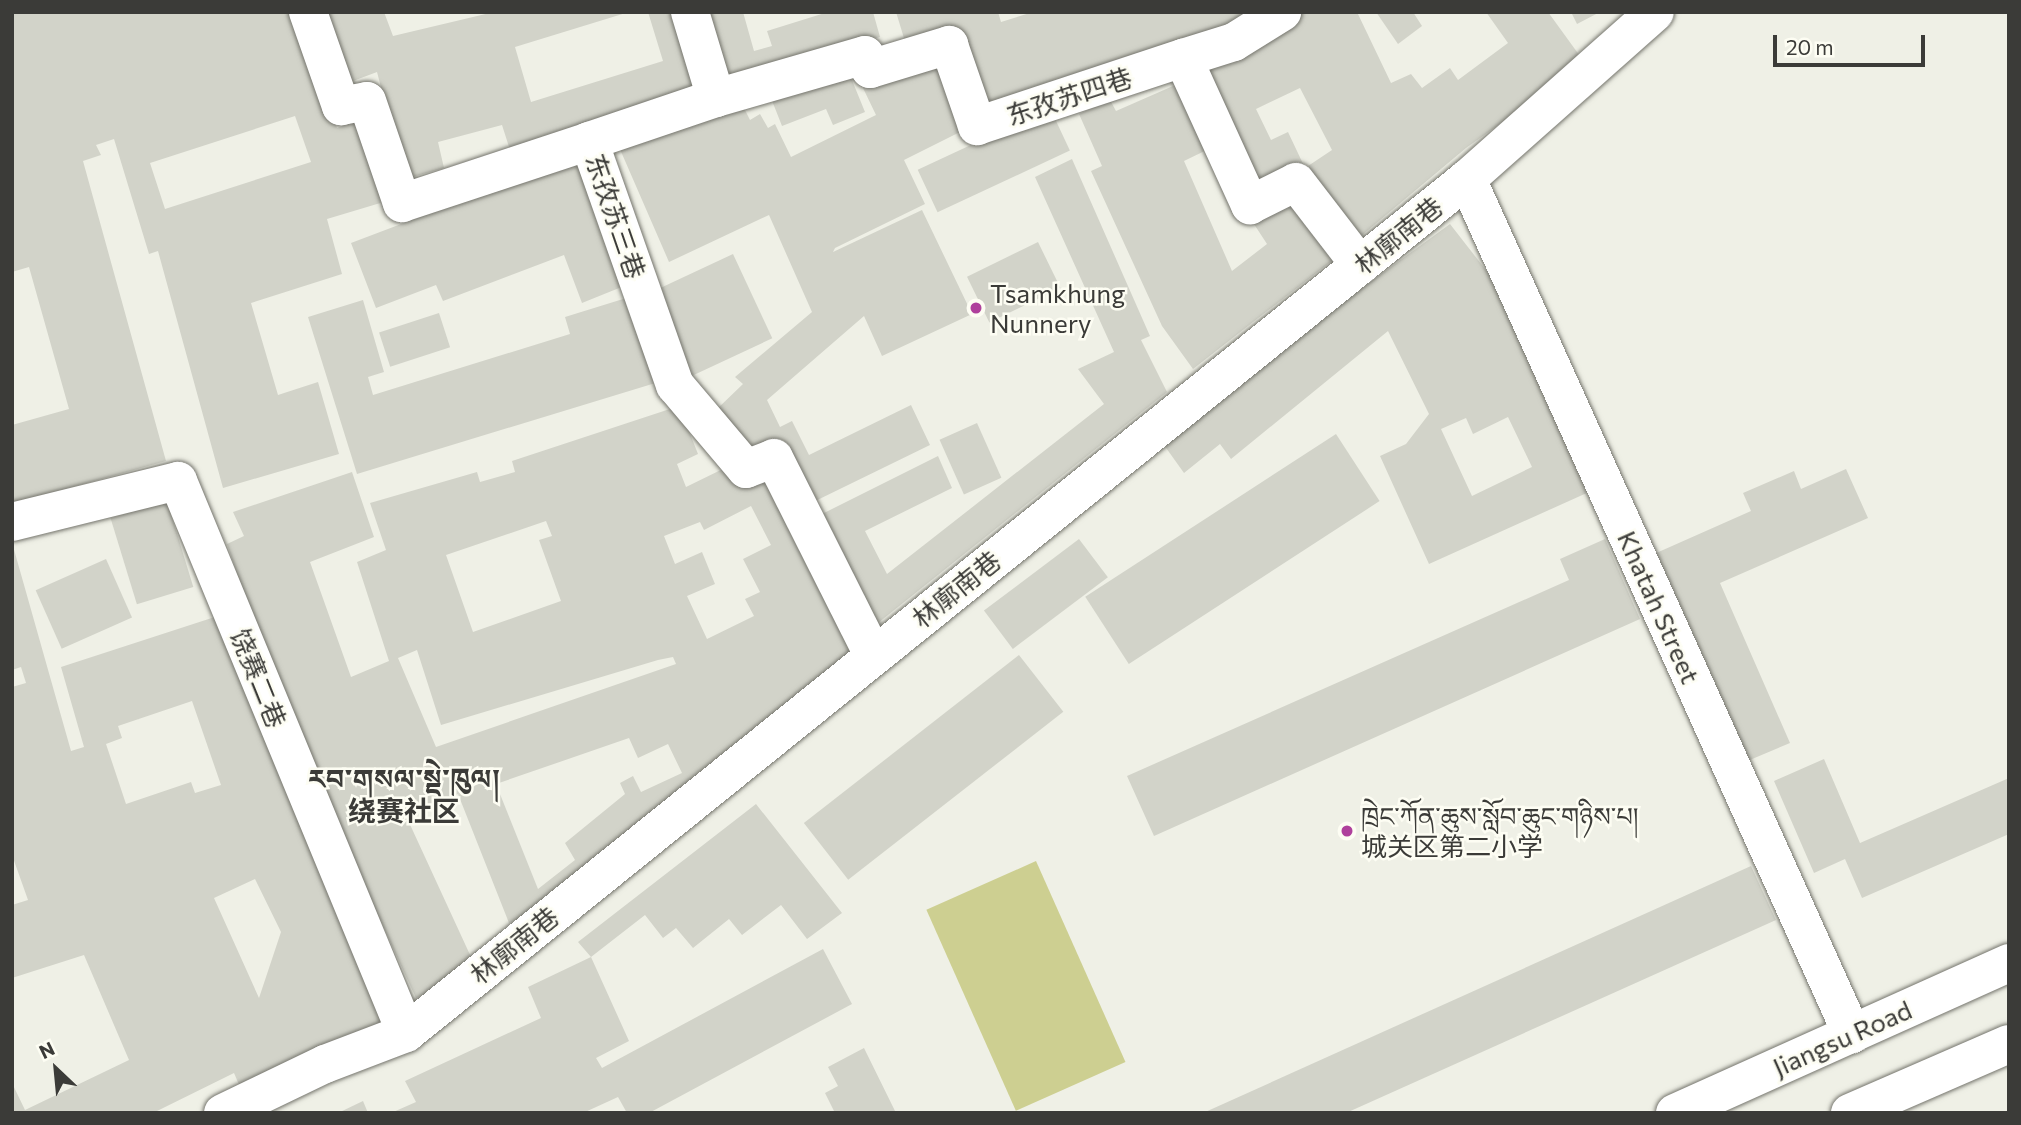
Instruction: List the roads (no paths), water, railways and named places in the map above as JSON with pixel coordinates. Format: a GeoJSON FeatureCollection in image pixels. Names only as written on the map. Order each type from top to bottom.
{"type":"FeatureCollection","features":[{"type":"Feature","properties":{"kind":"main road","name":"东孜苏三巷"},"geometry":{"type":"LineString","coordinates":[[308,12],[341,106],[367,101],[402,203],[589,141],[676,385],[747,469],[774,457],[867,642]]}},
{"type":"Feature","properties":{"kind":"main road"},"geometry":{"type":"LineString","coordinates":[[690,12],[716,98]]}},
{"type":"Feature","properties":{"kind":"main road"},"geometry":{"type":"LineString","coordinates":[[1282,12],[1234,42],[1183,58],[1250,205],[1296,182],[1360,265]]}},
{"type":"Feature","properties":{"kind":"main road","name":"林廓南巷"},"geometry":{"type":"LineString","coordinates":[[223,1113],[325,1064],[405,1033],[867,642],[1360,265],[1467,179],[1655,12]]}},
{"type":"Feature","properties":{"kind":"main road","name":"东孜苏四巷"},"geometry":{"type":"LineString","coordinates":[[589,141],[716,98],[865,55],[870,69],[949,45],[976,126],[1183,58]]}},
{"type":"Feature","properties":{"kind":"main road","name":"Khatah Street"},"geometry":{"type":"LineString","coordinates":[[1467,179],[1852,1034]]}},
{"type":"Feature","properties":{"kind":"main road","name":"饶赛二巷"},"geometry":{"type":"LineString","coordinates":[[12,522],[178,481],[405,1033]]}},
{"type":"Feature","properties":{"kind":"main road"},"geometry":{"type":"LineString","coordinates":[[812,519],[867,642]]}},
{"type":"Feature","properties":{"kind":"main road","name":"Jiangsu Road"},"geometry":{"type":"LineString","coordinates":[[1675,1113],[2009,963]]}},
{"type":"Feature","properties":{"kind":"main road"},"geometry":{"type":"LineString","coordinates":[[1850,1113],[2009,1044]]}},
{"type":"Feature","properties":{"kind":"place","name":"Tsamkhung Nunnery"},"geometry":{"type":"Point","coordinates":[976,308]}},
{"type":"Feature","properties":{"kind":"place","name":"ཁྲེང་ཀོན་ཆུས་སློབ་ཆུང་གཉིས་པ། 城关区第二小学"},"geometry":{"type":"Point","coordinates":[1347,831]}},
{"type":"Feature","properties":{"kind":"district","name":"རབ་གསལ་སྡེ་ཁུལ། 绕赛社区"},"geometry":{"type":"Point","coordinates":[404,794]}}]}
